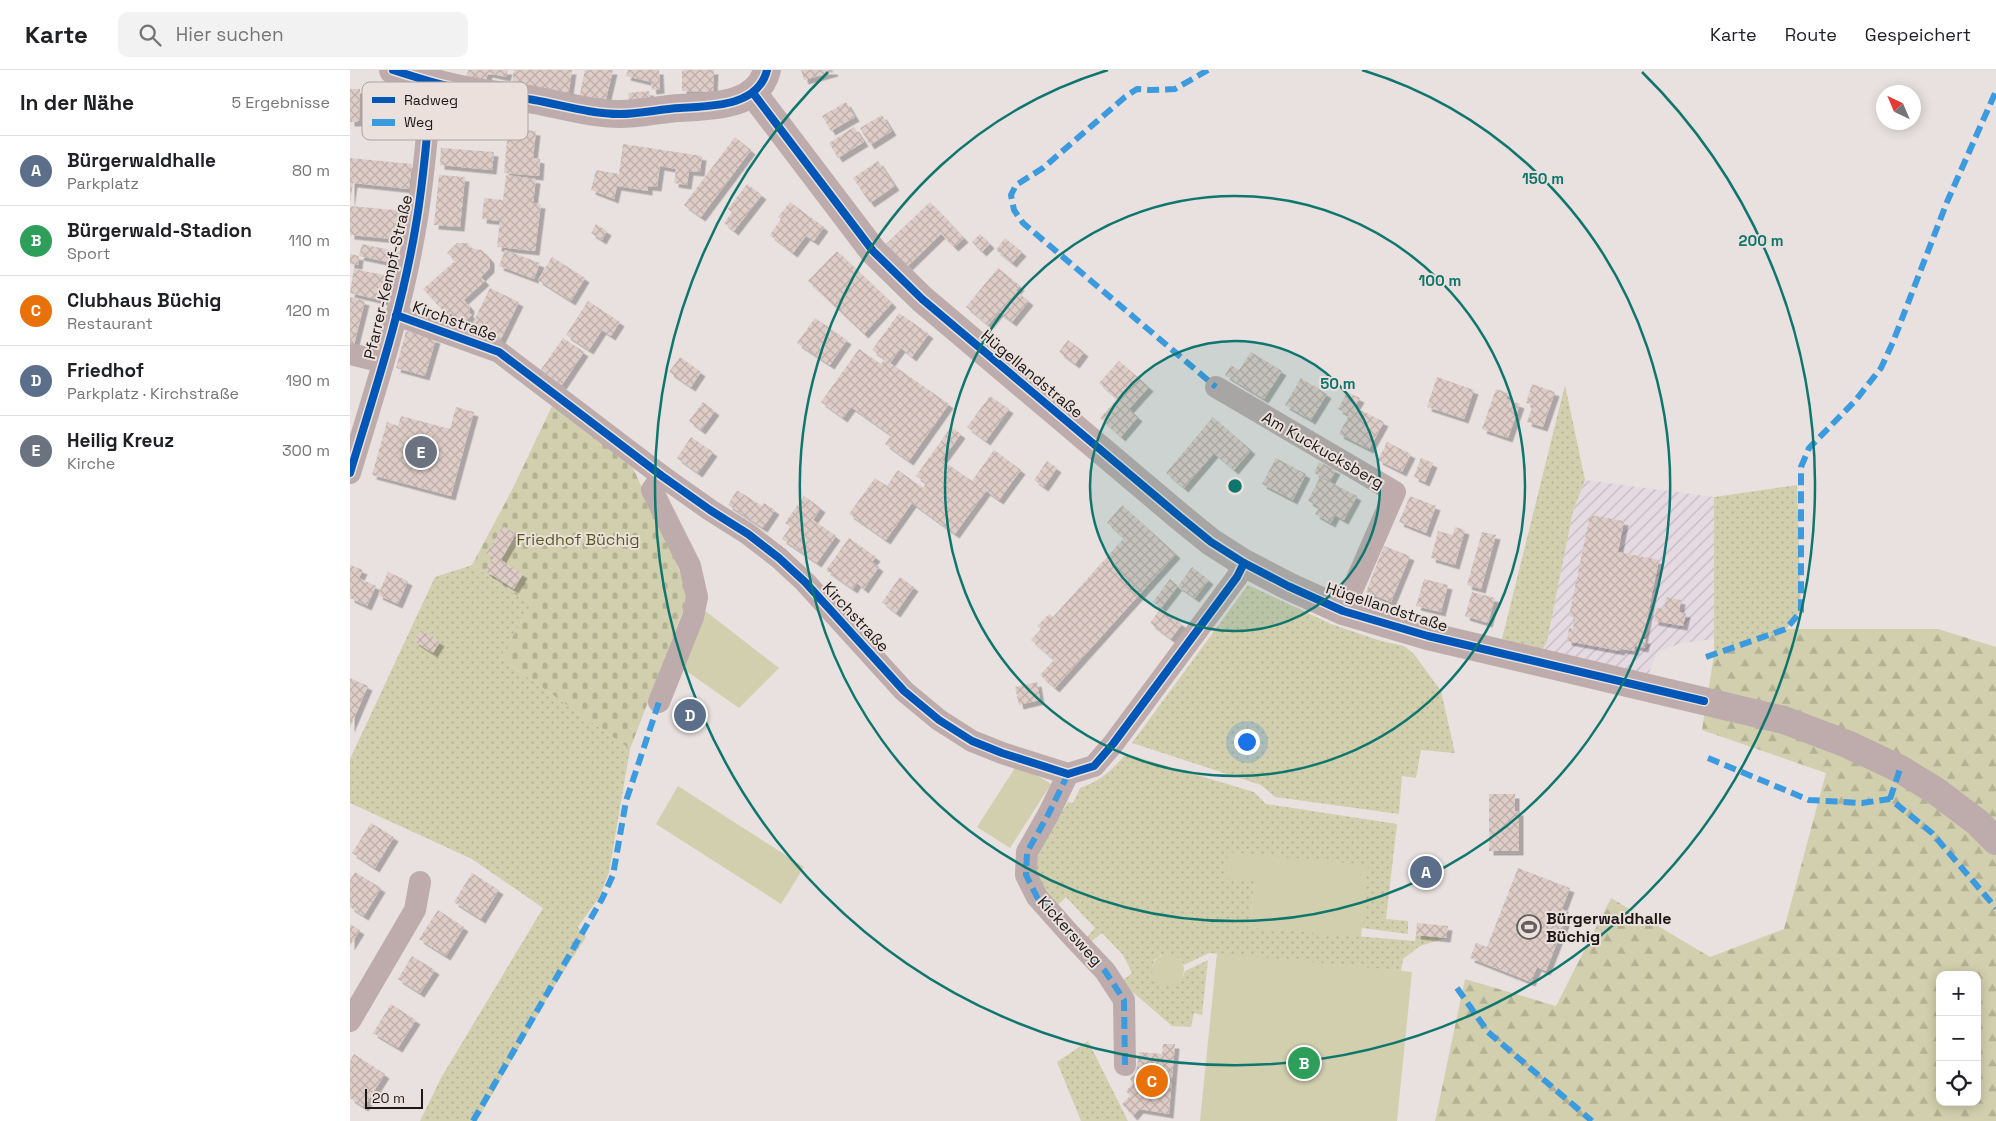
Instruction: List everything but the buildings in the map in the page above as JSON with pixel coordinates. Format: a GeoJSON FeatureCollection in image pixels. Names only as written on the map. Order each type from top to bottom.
{"type":"FeatureCollection","features":[{"type":"Feature","properties":{"kind":"street"},"geometry":{"type":"LineString","coordinates":[[393,70],[429,82]]}},
{"type":"Feature","properties":{"kind":"street"},"geometry":{"type":"LineString","coordinates":[[528,99],[585,110],[620,114],[726,104],[743,99],[753,93],[765,78],[767,70]]}},
{"type":"Feature","properties":{"kind":"street","name":"Hügellandstraße"},"geometry":{"type":"LineString","coordinates":[[753,93],[873,251],[922,300],[1185,521],[1211,542],[1244,563],[1343,611],[1428,636],[1784,720],[1847,744],[1900,769],[1936,790],[1977,822],[1996,840]]}},
{"type":"Feature","properties":{"kind":"street","name":"Pfarrer-Kempf-Straße"},"geometry":{"type":"LineString","coordinates":[[350,473],[396,315],[417,222],[427,140]]}},
{"type":"Feature","properties":{"kind":"street","name":"Kirchstraße"},"geometry":{"type":"LineString","coordinates":[[396,315],[500,352],[662,476],[748,534],[806,582],[904,691],[939,720],[972,741],[1002,753],[1068,774]]}},
{"type":"Feature","properties":{"kind":"street"},"geometry":{"type":"LineString","coordinates":[[350,354],[383,362]]}},
{"type":"Feature","properties":{"kind":"street","name":"Am Kuckucksberg"},"geometry":{"type":"LineString","coordinates":[[1216,387],[1395,492],[1343,611]]}},
{"type":"Feature","properties":{"kind":"street"},"geometry":{"type":"LineString","coordinates":[[659,702],[693,617],[697,597],[690,566],[652,490],[662,476]]}},
{"type":"Feature","properties":{"kind":"street"},"geometry":{"type":"LineString","coordinates":[[1068,774],[1094,766],[1113,744],[1232,585],[1244,563]]}},
{"type":"Feature","properties":{"kind":"street","name":"Kickersweg"},"geometry":{"type":"LineString","coordinates":[[1068,774],[1027,852],[1026,875],[1037,897],[1068,933],[1105,971],[1124,1000],[1125,1065]]}},
{"type":"Feature","properties":{"kind":"street"},"geometry":{"type":"LineString","coordinates":[[350,1021],[415,910],[420,882]]}},
{"type":"Feature","properties":{"kind":"shaded area"},"geometry":{"type":"Polygon","coordinates":[[[1585,480],[1714,497],[1715,639],[1681,643],[1657,652],[1648,675],[1542,651],[1547,641],[1573,511],[1585,480]]]}},
{"type":"Feature","properties":{"kind":"green space"},"geometry":{"type":"Polygon","coordinates":[[[1565,385],[1585,480],[1573,511],[1547,641],[1542,651],[1502,639],[1565,385]]]}},
{"type":"Feature","properties":{"kind":"green space","name":"Friedhof Büchig"},"geometry":{"type":"Polygon","coordinates":[[[555,400],[633,468],[689,595],[630,749],[500,658],[531,605],[472,565],[511,492],[555,400]]]}},
{"type":"Feature","properties":{"kind":"green space"},"geometry":{"type":"Polygon","coordinates":[[[1797,485],[1801,611],[1786,629],[1714,655],[1714,497],[1797,485]]]}},
{"type":"Feature","properties":{"kind":"green space"},"geometry":{"type":"Polygon","coordinates":[[[472,565],[531,605],[500,658],[630,749],[609,872],[600,896],[578,927],[586,937],[552,990],[477,1121],[420,1121],[441,1078],[543,908],[472,859],[350,803],[350,759],[435,577],[472,565]]]}},
{"type":"Feature","properties":{"kind":"green space"},"geometry":{"type":"Polygon","coordinates":[[[1248,585],[1331,624],[1381,641],[1404,646],[1414,654],[1441,691],[1455,753],[1421,750],[1416,778],[1402,776],[1399,814],[1275,797],[1261,785],[1132,743],[1248,585]]]}},
{"type":"Feature","properties":{"kind":"green space"},"geometry":{"type":"Polygon","coordinates":[[[704,610],[779,668],[739,708],[682,668],[704,610]]]}},
{"type":"Feature","properties":{"kind":"green space"},"geometry":{"type":"Polygon","coordinates":[[[1786,629],[1938,629],[1996,647],[1996,1121],[1435,1121],[1465,979],[1556,1006],[1611,898],[1710,957],[1784,929],[1826,773],[1702,730],[1714,655],[1786,629]]]}},
{"type":"Feature","properties":{"kind":"green space"},"geometry":{"type":"Polygon","coordinates":[[[1126,754],[1254,792],[1266,804],[1397,824],[1386,919],[1408,921],[1408,934],[1362,928],[1367,865],[1254,880],[1250,927],[1415,941],[1416,935],[1446,938],[1420,946],[1403,959],[1401,971],[1209,953],[1184,965],[1180,959],[1161,955],[1155,959],[1152,966],[1183,977],[1185,971],[1208,960],[1202,1015],[1194,1013],[1191,1027],[1172,1026],[1121,982],[1132,973],[1123,955],[1102,933],[1091,942],[1086,938],[1095,928],[1066,897],[1056,907],[1041,887],[1037,873],[1037,862],[1044,841],[1068,802],[1073,803],[1080,788],[1106,774],[1126,754]]]}},
{"type":"Feature","properties":{"kind":"green space"},"geometry":{"type":"Polygon","coordinates":[[[1018,763],[1051,784],[1010,848],[977,827],[1018,763]]]}},
{"type":"Feature","properties":{"kind":"green space"},"geometry":{"type":"Polygon","coordinates":[[[678,786],[804,867],[781,904],[656,824],[678,786]]]}},
{"type":"Feature","properties":{"kind":"green space"},"geometry":{"type":"Polygon","coordinates":[[[1228,852],[1368,865],[1361,937],[1250,927],[1254,881],[1226,878],[1228,852]]]}},
{"type":"Feature","properties":{"kind":"green space"},"geometry":{"type":"Polygon","coordinates":[[[1217,953],[1412,972],[1397,1121],[1200,1121],[1217,953]]]}},
{"type":"Feature","properties":{"kind":"green space"},"geometry":{"type":"Polygon","coordinates":[[[1168,954],[1180,958],[1184,970],[1180,982],[1168,986],[1156,982],[1152,970],[1156,958],[1168,954]]]}},
{"type":"Feature","properties":{"kind":"green space"},"geometry":{"type":"Polygon","coordinates":[[[1088,1041],[1128,1121],[1081,1121],[1057,1062],[1088,1041]]]}},
{"type":"Feature","properties":{"kind":"marked path"},"geometry":{"type":"LineString","coordinates":[[1208,70],[1175,89],[1137,89],[1125,97],[1043,168],[1016,185],[1011,195],[1014,210],[1023,223],[1216,387]]}},
{"type":"Feature","properties":{"kind":"marked path"},"geometry":{"type":"LineString","coordinates":[[1706,657],[1786,629],[1801,611],[1801,467],[1809,448],[1855,401],[1881,368],[1893,342],[1947,202],[1996,91]]}},
{"type":"Feature","properties":{"kind":"marked path"},"geometry":{"type":"LineString","coordinates":[[473,1121],[602,899],[613,875],[626,801],[659,702]]}},
{"type":"Feature","properties":{"kind":"marked path"},"geometry":{"type":"LineString","coordinates":[[1708,758],[1809,800],[1862,803],[1890,799],[1932,833],[1996,908]]}},
{"type":"Feature","properties":{"kind":"marked path"},"geometry":{"type":"LineString","coordinates":[[1890,799],[1900,769]]}},
{"type":"Feature","properties":{"kind":"marked path"},"geometry":{"type":"LineString","coordinates":[[1068,774],[1027,852],[1026,875],[1037,897],[1105,971],[1124,1000],[1125,1065]]}},
{"type":"Feature","properties":{"kind":"marked path"},"geometry":{"type":"LineString","coordinates":[[1457,988],[1488,1032],[1592,1121]]}},
{"type":"Feature","properties":{"kind":"cycle path"},"geometry":{"type":"LineString","coordinates":[[393,70],[432,82]]}},
{"type":"Feature","properties":{"kind":"cycle path"},"geometry":{"type":"LineString","coordinates":[[528,99],[609,114],[719,105],[744,98],[754,91],[762,82],[767,70]]}},
{"type":"Feature","properties":{"kind":"cycle path"},"geometry":{"type":"LineString","coordinates":[[753,93],[873,251],[922,299],[1211,542],[1244,563],[1343,611],[1428,636],[1704,701]]}},
{"type":"Feature","properties":{"kind":"cycle path"},"geometry":{"type":"LineString","coordinates":[[350,473],[402,292],[421,193],[427,140]]}},
{"type":"Feature","properties":{"kind":"cycle path"},"geometry":{"type":"LineString","coordinates":[[396,315],[499,352],[662,476],[748,534],[779,558],[805,582],[904,691],[939,720],[972,741],[1002,753],[1068,774],[1094,766],[1113,744],[1237,577],[1244,563]]}},
{"type":"Feature","properties":{"kind":"place","name":"Heilig Kreuz"},"geometry":{"type":"Point","coordinates":[421,452]}},
{"type":"Feature","properties":{"kind":"place","name":"Friedhof"},"geometry":{"type":"Point","coordinates":[690,715]}},
{"type":"Feature","properties":{"kind":"place","name":"Bürgerwaldhalle"},"geometry":{"type":"Point","coordinates":[1426,872]}},
{"type":"Feature","properties":{"kind":"place","name":"Bürgerwaldhalle Büchig"},"geometry":{"type":"Point","coordinates":[1529,927]}},
{"type":"Feature","properties":{"kind":"place","name":"Bürgerwald-Stadion"},"geometry":{"type":"Point","coordinates":[1304,1063]}},
{"type":"Feature","properties":{"kind":"place","name":"Clubhaus Büchig"},"geometry":{"type":"Point","coordinates":[1152,1081]}}]}
